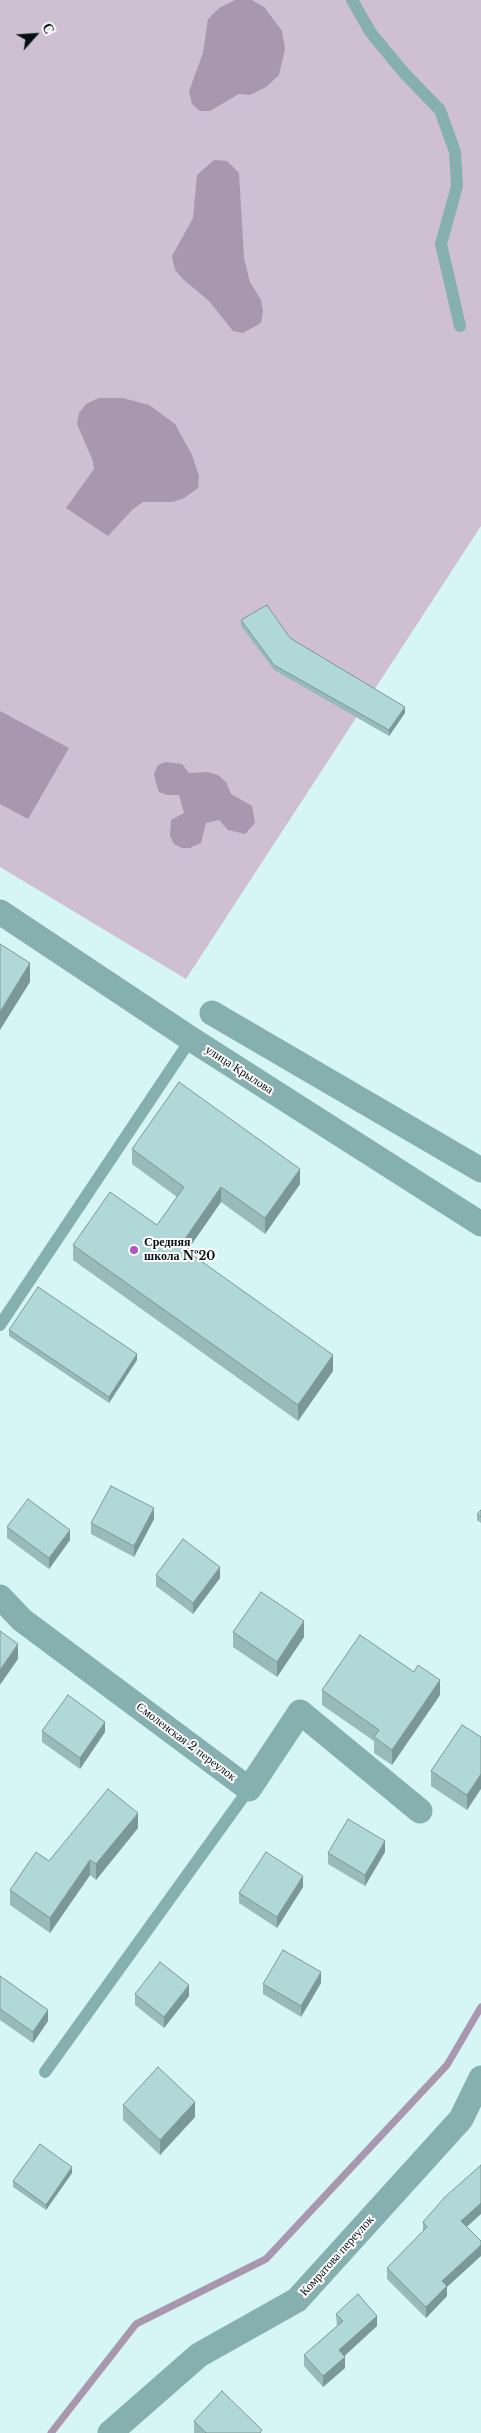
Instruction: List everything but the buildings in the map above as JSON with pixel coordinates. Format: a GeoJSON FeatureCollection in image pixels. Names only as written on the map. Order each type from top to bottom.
{"type":"FeatureCollection","features":[{"type":"Feature","properties":{"kind":"street","name":"улица Крылова"},"geometry":{"type":"LineString","coordinates":[[0,912],[191,1039],[481,1224]]}},
{"type":"Feature","properties":{"kind":"street"},"geometry":{"type":"LineString","coordinates":[[212,1013],[481,1170]]}},
{"type":"Feature","properties":{"kind":"street","name":"Смоленская 2 переулок"},"geometry":{"type":"LineString","coordinates":[[0,1597],[22,1620],[249,1789],[300,1712],[420,1811]]}},
{"type":"Feature","properties":{"kind":"street","name":"Комратова переулок"},"geometry":{"type":"LineString","coordinates":[[110,2433],[199,2355],[297,2300],[461,2119],[481,2078]]}},
{"type":"Feature","properties":{"kind":"lane"},"geometry":{"type":"LineString","coordinates":[[352,0],[370,33],[405,74],[440,110],[455,152],[457,186],[441,244],[460,326]]}},
{"type":"Feature","properties":{"kind":"lane"},"geometry":{"type":"LineString","coordinates":[[0,1325],[191,1039]]}},
{"type":"Feature","properties":{"kind":"lane"},"geometry":{"type":"LineString","coordinates":[[45,2072],[249,1789]]}},
{"type":"Feature","properties":{"kind":"shaded area"},"geometry":{"type":"Polygon","coordinates":[[[0,0],[481,0],[481,526],[186,979],[0,867],[0,0]]]}},
{"type":"Feature","properties":{"kind":"shaded area"},"geometry":{"type":"Polygon","coordinates":[[[235,0],[252,0],[264,7],[282,31],[285,49],[279,75],[266,87],[250,95],[239,94],[210,111],[200,111],[192,104],[189,91],[203,53],[208,19],[219,8],[235,0]]]}},
{"type":"Feature","properties":{"kind":"shaded area"},"geometry":{"type":"Polygon","coordinates":[[[214,160],[227,161],[239,173],[244,258],[250,282],[261,300],[263,311],[261,323],[243,333],[233,331],[209,301],[183,279],[175,270],[172,256],[193,218],[197,175],[214,160]]]}},
{"type":"Feature","properties":{"kind":"shaded area"},"geometry":{"type":"Polygon","coordinates":[[[99,398],[123,398],[149,405],[175,424],[192,455],[199,476],[198,488],[184,498],[173,502],[143,502],[133,509],[108,536],[66,508],[94,469],[93,461],[77,424],[79,413],[86,404],[99,398]]]}},
{"type":"Feature","properties":{"kind":"shaded area"},"geometry":{"type":"Polygon","coordinates":[[[0,711],[69,748],[28,819],[0,804],[0,711]]]}},
{"type":"Feature","properties":{"kind":"shaded area"},"geometry":{"type":"Polygon","coordinates":[[[166,762],[182,764],[189,773],[208,772],[218,775],[226,782],[231,794],[252,806],[255,823],[245,834],[228,830],[219,820],[206,823],[201,843],[190,848],[182,848],[174,844],[170,836],[171,820],[184,813],[179,795],[167,795],[159,792],[154,774],[158,765],[166,762]]]}},
{"type":"Feature","properties":{"kind":"waterway"},"geometry":{"type":"LineString","coordinates":[[51,2433],[136,2324],[266,2259],[447,2065],[481,2007]]}},
{"type":"Feature","properties":{"kind":"place","name":"Средняя школа №20"},"geometry":{"type":"Point","coordinates":[134,1250]}}]}
